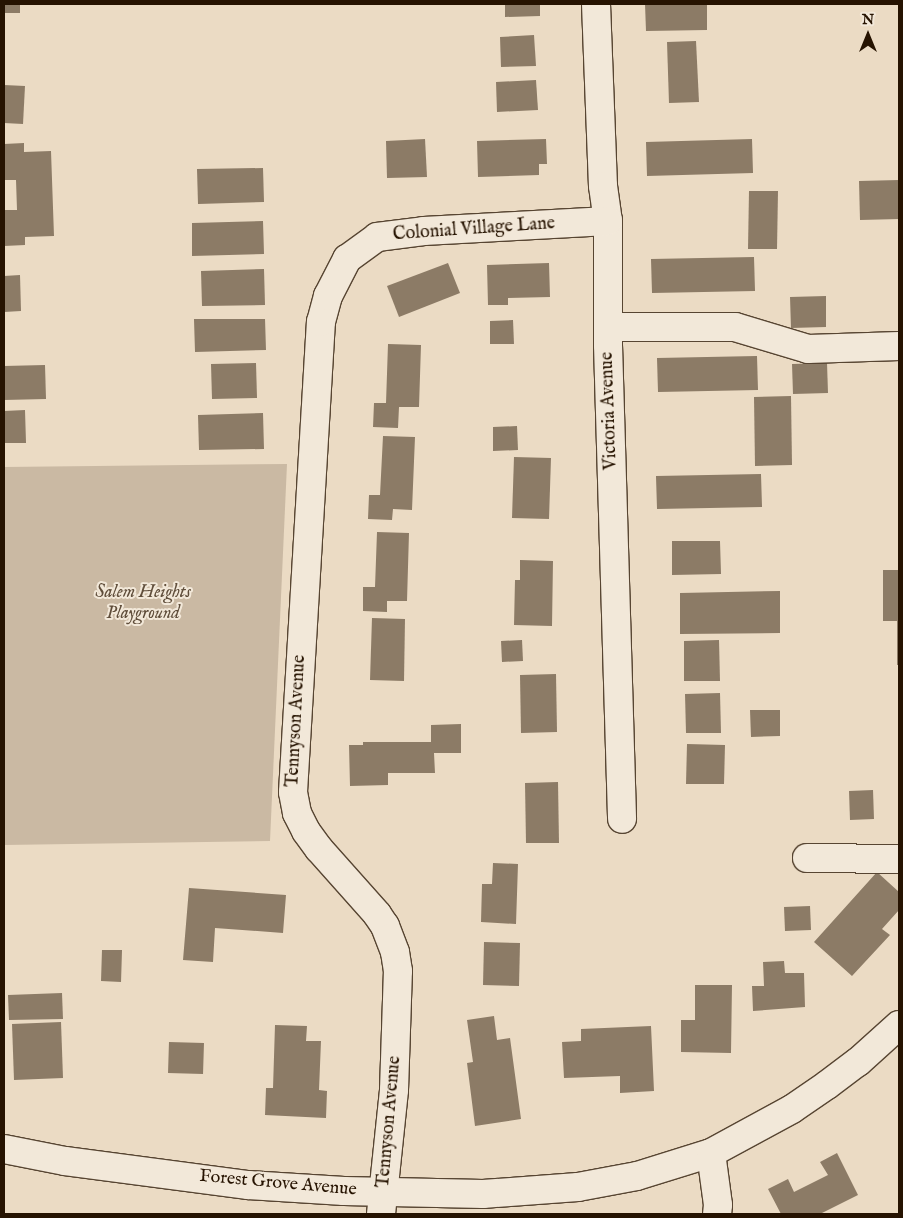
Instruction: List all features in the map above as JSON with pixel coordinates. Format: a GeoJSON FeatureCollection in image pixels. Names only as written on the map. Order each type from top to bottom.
{"type":"FeatureCollection","features":[{"type":"Feature","properties":{"kind":"street","name":"Victoria Avenue"},"geometry":{"type":"LineString","coordinates":[[596,4],[603,186],[608,221],[608,327],[622,819]]}},
{"type":"Feature","properties":{"kind":"street","name":"Colonial Village Lane"},"geometry":{"type":"LineString","coordinates":[[347,259],[377,238],[424,230],[608,221]]}},
{"type":"Feature","properties":{"kind":"street","name":"Tennyson Avenue"},"geometry":{"type":"LineString","coordinates":[[347,259],[328,296],[320,322],[293,792],[297,813],[306,831],[318,849],[377,914],[385,926],[395,952],[398,971],[394,1090],[382,1203]]}},
{"type":"Feature","properties":{"kind":"street"},"geometry":{"type":"LineString","coordinates":[[608,327],[735,327],[808,349],[899,346]]}},
{"type":"Feature","properties":{"kind":"street"},"geometry":{"type":"LineString","coordinates":[[807,858],[899,859]]}},
{"type":"Feature","properties":{"kind":"street","name":"Forest Grove Avenue"},"geometry":{"type":"LineString","coordinates":[[4,1149],[65,1161],[382,1203],[578,1187],[637,1176],[711,1153],[792,1109],[826,1086],[858,1062],[899,1025]]}},
{"type":"Feature","properties":{"kind":"street"},"geometry":{"type":"LineString","coordinates":[[711,1153],[717,1214]]}},
{"type":"Feature","properties":{"kind":"green space","name":"Salem Heights Playground"},"geometry":{"type":"Polygon","coordinates":[[[287,464],[270,841],[4,845],[4,467],[287,464]]]}},
{"type":"Feature","properties":{"kind":"building"},"geometry":{"type":"Polygon","coordinates":[[[4,4],[20,4],[20,13],[4,13],[4,4]]]}},
{"type":"Feature","properties":{"kind":"building"},"geometry":{"type":"Polygon","coordinates":[[[505,4],[540,4],[540,16],[505,17],[505,4]]]}},
{"type":"Feature","properties":{"kind":"building"},"geometry":{"type":"Polygon","coordinates":[[[645,4],[707,4],[707,30],[646,31],[645,4]]]}},
{"type":"Feature","properties":{"kind":"building"},"geometry":{"type":"Polygon","coordinates":[[[534,35],[536,66],[501,67],[500,37],[534,35]]]}},
{"type":"Feature","properties":{"kind":"building"},"geometry":{"type":"Polygon","coordinates":[[[696,41],[699,102],[669,103],[667,42],[696,41]]]}},
{"type":"Feature","properties":{"kind":"building"},"geometry":{"type":"Polygon","coordinates":[[[536,80],[538,110],[497,112],[496,82],[536,80]]]}},
{"type":"Feature","properties":{"kind":"building"},"geometry":{"type":"Polygon","coordinates":[[[4,85],[25,86],[23,124],[4,123],[4,85]]]}},
{"type":"Feature","properties":{"kind":"building"},"geometry":{"type":"Polygon","coordinates":[[[425,139],[427,177],[387,178],[386,141],[425,139]]]}},
{"type":"Feature","properties":{"kind":"building"},"geometry":{"type":"Polygon","coordinates":[[[546,139],[547,164],[539,164],[539,175],[478,177],[477,141],[546,139]]]}},
{"type":"Feature","properties":{"kind":"building"},"geometry":{"type":"Polygon","coordinates":[[[752,139],[753,173],[647,176],[646,142],[752,139]]]}},
{"type":"Feature","properties":{"kind":"building"},"geometry":{"type":"Polygon","coordinates":[[[24,143],[24,152],[51,151],[54,236],[25,237],[25,245],[4,246],[4,210],[17,210],[16,180],[4,180],[4,144],[24,143]]]}},
{"type":"Feature","properties":{"kind":"building"},"geometry":{"type":"Polygon","coordinates":[[[263,168],[264,202],[198,204],[197,169],[263,168]]]}},
{"type":"Feature","properties":{"kind":"building"},"geometry":{"type":"Polygon","coordinates":[[[899,180],[899,219],[860,220],[859,181],[899,180]]]}},
{"type":"Feature","properties":{"kind":"building"},"geometry":{"type":"Polygon","coordinates":[[[749,191],[778,191],[777,249],[748,249],[749,191]]]}},
{"type":"Feature","properties":{"kind":"building"},"geometry":{"type":"Polygon","coordinates":[[[263,221],[264,254],[192,256],[192,223],[263,221]]]}},
{"type":"Feature","properties":{"kind":"building"},"geometry":{"type":"Polygon","coordinates":[[[754,257],[755,291],[652,293],[651,259],[754,257]]]}},
{"type":"Feature","properties":{"kind":"building"},"geometry":{"type":"Polygon","coordinates":[[[448,263],[460,293],[399,317],[387,286],[448,263]]]}},
{"type":"Feature","properties":{"kind":"building"},"geometry":{"type":"Polygon","coordinates":[[[549,263],[550,297],[508,298],[508,305],[488,305],[487,265],[549,263]]]}},
{"type":"Feature","properties":{"kind":"building"},"geometry":{"type":"Polygon","coordinates":[[[264,269],[265,305],[202,306],[201,271],[264,269]]]}},
{"type":"Feature","properties":{"kind":"building"},"geometry":{"type":"Polygon","coordinates":[[[20,275],[21,311],[4,312],[4,276],[20,275]]]}},
{"type":"Feature","properties":{"kind":"building"},"geometry":{"type":"Polygon","coordinates":[[[826,296],[826,327],[791,328],[790,297],[826,296]]]}},
{"type":"Feature","properties":{"kind":"building"},"geometry":{"type":"Polygon","coordinates":[[[194,319],[265,319],[266,350],[195,352],[194,319]]]}},
{"type":"Feature","properties":{"kind":"building"},"geometry":{"type":"Polygon","coordinates":[[[513,320],[514,344],[490,344],[490,321],[513,320]]]}},
{"type":"Feature","properties":{"kind":"building"},"geometry":{"type":"Polygon","coordinates":[[[388,344],[421,345],[419,407],[399,407],[398,428],[373,427],[374,403],[386,403],[388,344]]]}},
{"type":"Feature","properties":{"kind":"building"},"geometry":{"type":"Polygon","coordinates":[[[757,356],[758,390],[658,392],[657,358],[757,356]]]}},
{"type":"Feature","properties":{"kind":"building"},"geometry":{"type":"Polygon","coordinates":[[[256,363],[257,398],[212,399],[211,364],[256,363]]]}},
{"type":"Feature","properties":{"kind":"building"},"geometry":{"type":"Polygon","coordinates":[[[827,363],[828,393],[793,394],[792,364],[827,363]]]}},
{"type":"Feature","properties":{"kind":"building"},"geometry":{"type":"Polygon","coordinates":[[[45,365],[46,399],[4,400],[4,366],[45,365]]]}},
{"type":"Feature","properties":{"kind":"building"},"geometry":{"type":"Polygon","coordinates":[[[791,396],[792,465],[755,466],[754,397],[791,396]]]}},
{"type":"Feature","properties":{"kind":"building"},"geometry":{"type":"Polygon","coordinates":[[[25,410],[26,443],[4,443],[4,411],[25,410]]]}},
{"type":"Feature","properties":{"kind":"building"},"geometry":{"type":"Polygon","coordinates":[[[263,413],[264,449],[199,450],[198,415],[263,413]]]}},
{"type":"Feature","properties":{"kind":"building"},"geometry":{"type":"Polygon","coordinates":[[[517,426],[518,450],[493,451],[493,427],[517,426]]]}},
{"type":"Feature","properties":{"kind":"building"},"geometry":{"type":"Polygon","coordinates":[[[383,436],[415,437],[412,510],[393,509],[392,520],[368,519],[369,495],[380,495],[383,436]]]}},
{"type":"Feature","properties":{"kind":"building"},"geometry":{"type":"Polygon","coordinates":[[[514,457],[551,458],[549,519],[512,518],[514,457]]]}},
{"type":"Feature","properties":{"kind":"building"},"geometry":{"type":"Polygon","coordinates":[[[761,474],[762,507],[657,509],[656,476],[761,474]]]}},
{"type":"Feature","properties":{"kind":"building"},"geometry":{"type":"Polygon","coordinates":[[[377,532],[409,533],[407,601],[387,601],[387,612],[363,611],[363,587],[375,587],[377,532]]]}},
{"type":"Feature","properties":{"kind":"building"},"geometry":{"type":"Polygon","coordinates":[[[672,541],[720,541],[721,574],[672,575],[672,541]]]}},
{"type":"Feature","properties":{"kind":"building"},"geometry":{"type":"Polygon","coordinates":[[[520,560],[553,561],[552,626],[514,625],[515,580],[520,580],[520,560]]]}},
{"type":"Feature","properties":{"kind":"building"},"geometry":{"type":"Polygon","coordinates":[[[883,570],[899,570],[899,665],[897,665],[897,621],[883,621],[883,570]]]}},
{"type":"Feature","properties":{"kind":"building"},"geometry":{"type":"Polygon","coordinates":[[[780,591],[780,633],[680,634],[680,593],[780,591]]]}},
{"type":"Feature","properties":{"kind":"building"},"geometry":{"type":"Polygon","coordinates":[[[372,618],[405,619],[404,681],[370,680],[372,618]]]}},
{"type":"Feature","properties":{"kind":"building"},"geometry":{"type":"Polygon","coordinates":[[[522,640],[523,661],[502,662],[501,641],[522,640]]]}},
{"type":"Feature","properties":{"kind":"building"},"geometry":{"type":"Polygon","coordinates":[[[719,640],[720,681],[684,681],[684,641],[719,640]]]}},
{"type":"Feature","properties":{"kind":"building"},"geometry":{"type":"Polygon","coordinates":[[[556,674],[557,732],[521,733],[520,675],[556,674]]]}},
{"type":"Feature","properties":{"kind":"building"},"geometry":{"type":"Polygon","coordinates":[[[720,693],[721,733],[686,733],[685,694],[720,693]]]}},
{"type":"Feature","properties":{"kind":"building"},"geometry":{"type":"Polygon","coordinates":[[[750,710],[780,710],[780,736],[751,737],[750,710]]]}},
{"type":"Feature","properties":{"kind":"building"},"geometry":{"type":"Polygon","coordinates":[[[461,724],[461,753],[434,753],[435,773],[388,773],[388,785],[350,786],[349,745],[363,745],[363,742],[431,742],[431,725],[461,724]]]}},
{"type":"Feature","properties":{"kind":"building"},"geometry":{"type":"Polygon","coordinates":[[[687,744],[725,745],[724,784],[686,784],[687,744]]]}},
{"type":"Feature","properties":{"kind":"building"},"geometry":{"type":"Polygon","coordinates":[[[558,782],[559,843],[526,843],[525,783],[558,782]]]}},
{"type":"Feature","properties":{"kind":"building"},"geometry":{"type":"Polygon","coordinates":[[[873,790],[874,819],[850,820],[849,791],[873,790]]]}},
{"type":"Feature","properties":{"kind":"building"},"geometry":{"type":"Polygon","coordinates":[[[493,863],[518,864],[516,924],[481,922],[482,884],[492,884],[493,863]]]}},
{"type":"Feature","properties":{"kind":"building"},"geometry":{"type":"Polygon","coordinates":[[[877,872],[899,892],[899,910],[882,929],[890,935],[852,976],[814,942],[877,872]]]}},
{"type":"Feature","properties":{"kind":"building"},"geometry":{"type":"Polygon","coordinates":[[[189,888],[286,895],[283,933],[215,928],[213,962],[183,960],[189,888]]]}},
{"type":"Feature","properties":{"kind":"building"},"geometry":{"type":"Polygon","coordinates":[[[810,906],[811,930],[785,931],[784,907],[810,906]]]}},
{"type":"Feature","properties":{"kind":"building"},"geometry":{"type":"Polygon","coordinates":[[[484,942],[520,943],[519,986],[483,985],[484,942]]]}},
{"type":"Feature","properties":{"kind":"building"},"geometry":{"type":"Polygon","coordinates":[[[102,950],[122,950],[121,982],[101,981],[102,950]]]}},
{"type":"Feature","properties":{"kind":"building"},"geometry":{"type":"Polygon","coordinates":[[[784,961],[785,973],[804,973],[805,1007],[753,1011],[752,986],[764,986],[763,962],[784,961]]]}},
{"type":"Feature","properties":{"kind":"building"},"geometry":{"type":"Polygon","coordinates":[[[695,985],[732,985],[731,1053],[681,1052],[681,1020],[695,1020],[695,985]]]}},
{"type":"Feature","properties":{"kind":"building"},"geometry":{"type":"Polygon","coordinates":[[[62,993],[63,1019],[9,1020],[8,995],[62,993]]]}},
{"type":"Feature","properties":{"kind":"building"},"geometry":{"type":"Polygon","coordinates":[[[494,1016],[497,1040],[510,1038],[521,1119],[475,1126],[467,1063],[473,1062],[467,1020],[494,1016]]]}},
{"type":"Feature","properties":{"kind":"building"},"geometry":{"type":"Polygon","coordinates":[[[61,1022],[63,1078],[14,1080],[12,1024],[61,1022]]]}},
{"type":"Feature","properties":{"kind":"building"},"geometry":{"type":"Polygon","coordinates":[[[275,1025],[307,1026],[306,1041],[321,1041],[319,1090],[327,1091],[326,1118],[265,1115],[266,1088],[273,1088],[275,1025]]]}},
{"type":"Feature","properties":{"kind":"building"},"geometry":{"type":"Polygon","coordinates":[[[651,1026],[654,1091],[620,1093],[620,1076],[564,1078],[562,1042],[581,1041],[581,1029],[651,1026]]]}},
{"type":"Feature","properties":{"kind":"building"},"geometry":{"type":"Polygon","coordinates":[[[169,1042],[204,1043],[203,1074],[168,1073],[169,1042]]]}},
{"type":"Feature","properties":{"kind":"building"},"geometry":{"type":"Polygon","coordinates":[[[837,1153],[858,1195],[820,1214],[781,1214],[768,1189],[788,1179],[794,1192],[828,1175],[820,1162],[837,1153]]]}}]}
